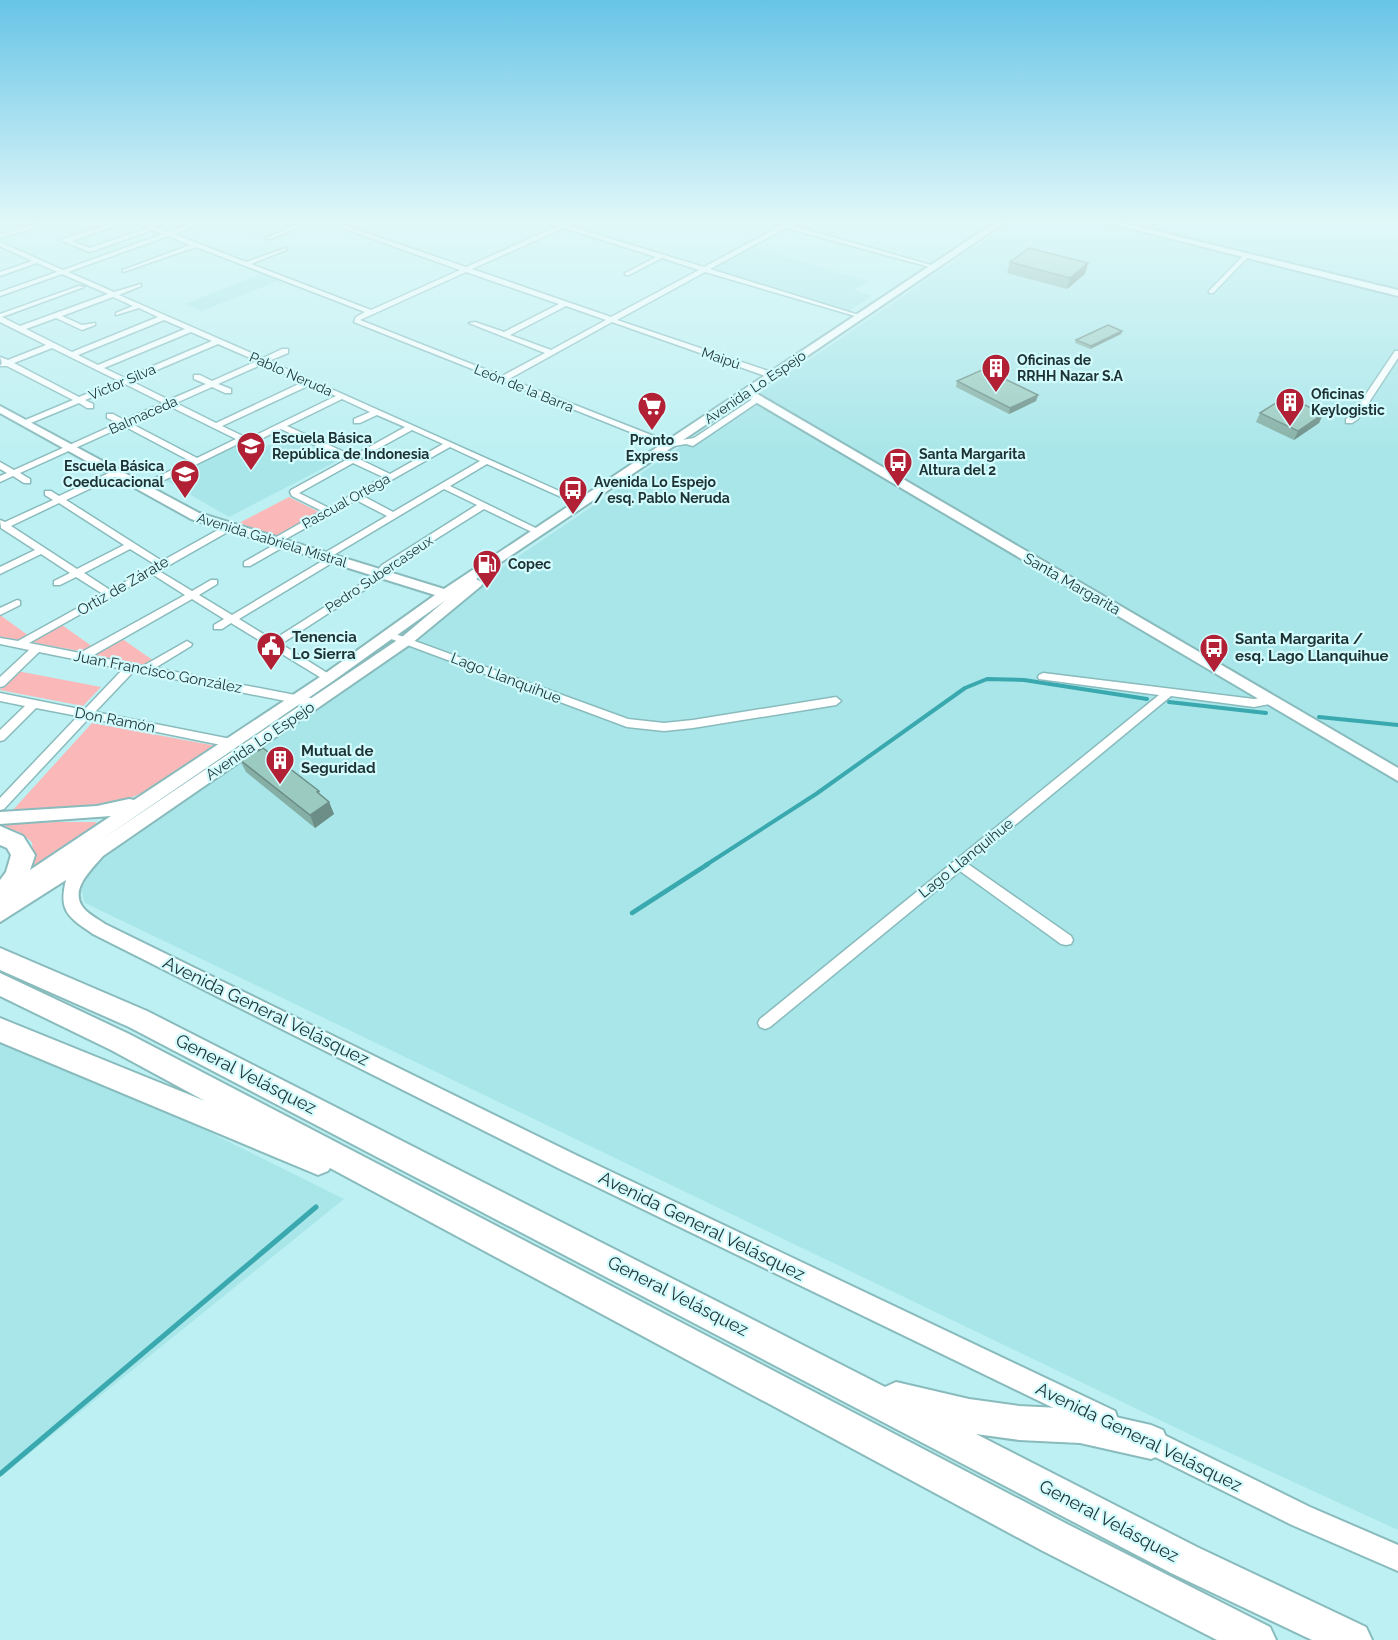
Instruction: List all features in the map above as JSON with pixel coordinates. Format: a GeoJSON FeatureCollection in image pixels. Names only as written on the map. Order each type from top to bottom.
{"type":"FeatureCollection","features":[{"type":"Feature","properties":{"kind":"highway"},"geometry":{"type":"LineString","coordinates":[[0,835],[15,842],[23,855],[17,875],[0,899]]}},
{"type":"Feature","properties":{"kind":"highway","name":"General Velásquez"},"geometry":{"type":"LineString","coordinates":[[0,959],[148,1024],[1184,1560],[1353,1640]]}},
{"type":"Feature","properties":{"kind":"highway","name":"General Velásquez"},"geometry":{"type":"LineString","coordinates":[[0,984],[85,1024],[429,1204],[1054,1537],[1257,1640]]}},
{"type":"Feature","properties":{"kind":"highway"},"geometry":{"type":"LineString","coordinates":[[0,1030],[219,1121],[429,1204]]}},
{"type":"Feature","properties":{"kind":"highway"},"geometry":{"type":"LineString","coordinates":[[835,1378],[901,1400],[969,1416],[1019,1423],[1080,1426],[1151,1442]]}},
{"type":"Feature","properties":{"kind":"main road","name":"Avenida Lo Espejo"},"geometry":{"type":"LineString","coordinates":[[0,899],[109,816],[179,786],[316,703],[406,640],[452,597],[509,552],[668,445],[752,396],[771,375],[886,300]]}},
{"type":"Feature","properties":{"kind":"main road","name":"Santa Margarita"},"geometry":{"type":"LineString","coordinates":[[752,396],[1398,775]]}},
{"type":"Feature","properties":{"kind":"main road","name":"Avenida Gabriela Mistral"},"geometry":{"type":"LineString","coordinates":[[0,409],[187,513],[228,528],[452,597]]}},
{"type":"Feature","properties":{"kind":"main road","name":"Avenida Lo Espejo"},"geometry":{"type":"LineString","coordinates":[[0,915],[96,852],[231,743],[390,635],[452,597]]}},
{"type":"Feature","properties":{"kind":"main road"},"geometry":{"type":"LineString","coordinates":[[0,818],[34,814],[109,816],[115,828],[109,836],[80,856],[60,875]]}},
{"type":"Feature","properties":{"kind":"main road","name":"Avenida General Velásquez"},"geometry":{"type":"LineString","coordinates":[[96,852],[76,874],[70,898],[75,912],[99,929],[581,1168],[1301,1516],[1398,1558]]}},
{"type":"Feature","properties":{"kind":"street"},"geometry":{"type":"LineString","coordinates":[[1,320],[51,300]]}},
{"type":"Feature","properties":{"kind":"street"},"geometry":{"type":"LineString","coordinates":[[20,329],[102,300]]}},
{"type":"Feature","properties":{"kind":"street","name":"Pablo Neruda"},"geometry":{"type":"LineString","coordinates":[[124,300],[582,503]]}},
{"type":"Feature","properties":{"kind":"street"},"geometry":{"type":"LineString","coordinates":[[338,300],[370,312],[398,300]]}},
{"type":"Feature","properties":{"kind":"street","name":"Maipú"},"geometry":{"type":"LineString","coordinates":[[552,300],[771,375]]}},
{"type":"Feature","properties":{"kind":"street"},"geometry":{"type":"LineString","coordinates":[[503,379],[650,300]]}},
{"type":"Feature","properties":{"kind":"street"},"geometry":{"type":"LineString","coordinates":[[802,300],[860,317]]}},
{"type":"Feature","properties":{"kind":"street"},"geometry":{"type":"LineString","coordinates":[[504,335],[565,304]]}},
{"type":"Feature","properties":{"kind":"street"},"geometry":{"type":"LineString","coordinates":[[118,314],[139,306]]}},
{"type":"Feature","properties":{"kind":"street","name":"León de la Barra"},"geometry":{"type":"LineString","coordinates":[[370,312],[356,320],[668,445]]}},
{"type":"Feature","properties":{"kind":"street"},"geometry":{"type":"LineString","coordinates":[[57,316],[82,328],[93,324]]}},
{"type":"Feature","properties":{"kind":"street"},"geometry":{"type":"LineString","coordinates":[[71,355],[164,317]]}},
{"type":"Feature","properties":{"kind":"street"},"geometry":{"type":"LineString","coordinates":[[1,320],[245,440]]}},
{"type":"Feature","properties":{"kind":"street"},"geometry":{"type":"LineString","coordinates":[[473,323],[552,353]]}},
{"type":"Feature","properties":{"kind":"street"},"geometry":{"type":"LineString","coordinates":[[97,368],[191,329]]}},
{"type":"Feature","properties":{"kind":"street","name":"Víctor Silva"},"geometry":{"type":"LineString","coordinates":[[26,423],[218,341]]}},
{"type":"Feature","properties":{"kind":"street"},"geometry":{"type":"LineString","coordinates":[[3,362],[52,345]]}},
{"type":"Feature","properties":{"kind":"street","name":"Balmaceda"},"geometry":{"type":"LineString","coordinates":[[0,479],[285,351]]}},
{"type":"Feature","properties":{"kind":"street"},"geometry":{"type":"LineString","coordinates":[[1349,421],[1355,417],[1387,374],[1398,352]]}},
{"type":"Feature","properties":{"kind":"street"},"geometry":{"type":"LineString","coordinates":[[3,362],[90,406]]}},
{"type":"Feature","properties":{"kind":"street"},"geometry":{"type":"LineString","coordinates":[[168,363],[181,369]]}},
{"type":"Feature","properties":{"kind":"street"},"geometry":{"type":"LineString","coordinates":[[197,377],[228,391]]}},
{"type":"Feature","properties":{"kind":"street"},"geometry":{"type":"LineString","coordinates":[[216,426],[309,382]]}},
{"type":"Feature","properties":{"kind":"street"},"geometry":{"type":"LineString","coordinates":[[142,488],[196,461],[281,426],[342,396]]}},
{"type":"Feature","properties":{"kind":"street","name":"Avenida Lo Espejo"},"geometry":{"type":"LineString","coordinates":[[681,450],[752,396]]}},
{"type":"Feature","properties":{"kind":"street"},"geometry":{"type":"LineString","coordinates":[[246,400],[259,406]]}},
{"type":"Feature","properties":{"kind":"street"},"geometry":{"type":"LineString","coordinates":[[357,421],[376,412]]}},
{"type":"Feature","properties":{"kind":"street"},"geometry":{"type":"LineString","coordinates":[[110,416],[196,461]]}},
{"type":"Feature","properties":{"kind":"street"},"geometry":{"type":"LineString","coordinates":[[281,426],[390,477]]}},
{"type":"Feature","properties":{"kind":"street"},"geometry":{"type":"LineString","coordinates":[[328,511],[294,493],[412,428]]}},
{"type":"Feature","properties":{"kind":"street"},"geometry":{"type":"LineString","coordinates":[[668,445],[696,440]]}},
{"type":"Feature","properties":{"kind":"street","name":"Pascual Ortega"},"geometry":{"type":"LineString","coordinates":[[247,564],[328,511],[449,444]]}},
{"type":"Feature","properties":{"kind":"street"},"geometry":{"type":"LineString","coordinates":[[218,627],[487,460]]}},
{"type":"Feature","properties":{"kind":"street"},"geometry":{"type":"LineString","coordinates":[[0,465],[27,481]]}},
{"type":"Feature","properties":{"kind":"street"},"geometry":{"type":"LineString","coordinates":[[2,525],[116,474]]}},
{"type":"Feature","properties":{"kind":"street"},"geometry":{"type":"LineString","coordinates":[[444,486],[539,532]]}},
{"type":"Feature","properties":{"kind":"street"},"geometry":{"type":"LineString","coordinates":[[48,493],[130,544],[157,568],[193,594],[328,678]]}},
{"type":"Feature","properties":{"kind":"street"},"geometry":{"type":"LineString","coordinates":[[356,496],[394,516]]}},
{"type":"Feature","properties":{"kind":"street","name":"Pedro Subercaseux"},"geometry":{"type":"LineString","coordinates":[[273,644],[375,579],[385,567],[484,505]]}},
{"type":"Feature","properties":{"kind":"street"},"geometry":{"type":"LineString","coordinates":[[2,525],[111,595]]}},
{"type":"Feature","properties":{"kind":"street","name":"Ortiz de Zárate"},"geometry":{"type":"LineString","coordinates":[[19,645],[228,528]]}},
{"type":"Feature","properties":{"kind":"street"},"geometry":{"type":"LineString","coordinates":[[57,583],[130,544]]}},
{"type":"Feature","properties":{"kind":"street"},"geometry":{"type":"LineString","coordinates":[[0,571],[42,550]]}},
{"type":"Feature","properties":{"kind":"street"},"geometry":{"type":"LineString","coordinates":[[82,657],[214,582]]}},
{"type":"Feature","properties":{"kind":"street"},"geometry":{"type":"LineString","coordinates":[[0,612],[17,603]]}},
{"type":"Feature","properties":{"kind":"street","name":"Lago Llanquihue"},"geometry":{"type":"LineString","coordinates":[[390,635],[627,723],[664,727],[693,724],[836,701]]}},
{"type":"Feature","properties":{"kind":"street","name":"Juan Francisco González"},"geometry":{"type":"LineString","coordinates":[[0,641],[316,703]]}},
{"type":"Feature","properties":{"kind":"street"},"geometry":{"type":"LineString","coordinates":[[146,669],[187,644]]}},
{"type":"Feature","properties":{"kind":"street"},"geometry":{"type":"LineString","coordinates":[[0,683],[37,648]]}},
{"type":"Feature","properties":{"kind":"street"},"geometry":{"type":"LineString","coordinates":[[0,806],[132,666]]}},
{"type":"Feature","properties":{"kind":"street"},"geometry":{"type":"LineString","coordinates":[[1043,677],[1254,703],[1271,700]]}},
{"type":"Feature","properties":{"kind":"street","name":"Lago Llanquihue"},"geometry":{"type":"LineString","coordinates":[[765,1023],[1167,694]]}},
{"type":"Feature","properties":{"kind":"street","name":"Don Ramón"},"geometry":{"type":"LineString","coordinates":[[0,696],[231,743]]}},
{"type":"Feature","properties":{"kind":"street"},"geometry":{"type":"LineString","coordinates":[[0,737],[34,703]]}},
{"type":"Feature","properties":{"kind":"street"},"geometry":{"type":"LineString","coordinates":[[958,864],[1066,940]]}},
{"type":"Feature","properties":{"kind":"shaded area"},"geometry":{"type":"Polygon","coordinates":[[[196,300],[231,300],[202,311],[185,304],[196,300]]]}},
{"type":"Feature","properties":{"kind":"shaded area"},"geometry":{"type":"Polygon","coordinates":[[[812,300],[867,300],[849,311],[812,300]]]}},
{"type":"Feature","properties":{"kind":"shaded area"},"geometry":{"type":"Polygon","coordinates":[[[898,300],[1398,300],[1398,1530],[1193,1436],[85,903],[82,888],[87,876],[103,859],[409,645],[498,570],[898,300]]]}},
{"type":"Feature","properties":{"kind":"shaded area","name":"Escuela Básica República de Indonesia"},"geometry":{"type":"Polygon","coordinates":[[[290,435],[339,460],[229,517],[165,480],[239,443],[257,451],[290,435]]]}},
{"type":"Feature","properties":{"kind":"shaded area"},"geometry":{"type":"Polygon","coordinates":[[[289,497],[319,512],[276,536],[239,523],[289,497]]]}},
{"type":"Feature","properties":{"kind":"shaded area"},"geometry":{"type":"Polygon","coordinates":[[[0,615],[29,636],[20,641],[0,637],[0,615]]]}},
{"type":"Feature","properties":{"kind":"shaded area"},"geometry":{"type":"Polygon","coordinates":[[[62,625],[93,647],[85,652],[30,642],[62,625]]]}},
{"type":"Feature","properties":{"kind":"shaded area"},"geometry":{"type":"Polygon","coordinates":[[[121,638],[154,661],[145,666],[89,655],[121,638]]]}},
{"type":"Feature","properties":{"kind":"shaded area"},"geometry":{"type":"Polygon","coordinates":[[[17,671],[101,687],[83,706],[0,690],[17,671]]]}},
{"type":"Feature","properties":{"kind":"shaded area"},"geometry":{"type":"Polygon","coordinates":[[[92,723],[217,746],[149,790],[116,804],[12,811],[92,723]]]}},
{"type":"Feature","properties":{"kind":"shaded area"},"geometry":{"type":"Polygon","coordinates":[[[95,822],[103,827],[24,881],[33,858],[32,842],[19,832],[0,826],[95,822]]]}},
{"type":"Feature","properties":{"kind":"shaded area"},"geometry":{"type":"Polygon","coordinates":[[[0,1043],[179,1117],[344,1199],[0,1477],[0,1043]]]}},
{"type":"Feature","properties":{"kind":"building"},"geometry":{"type":"Polygon","coordinates":[[[1108,325],[1122,331],[1091,346],[1076,340],[1108,325]]]}},
{"type":"Feature","properties":{"kind":"building","name":"Oficinas de RRHH Nazar S.A"},"geometry":{"type":"Polygon","coordinates":[[[984,369],[1038,395],[1010,408],[957,381],[984,369]]]}},
{"type":"Feature","properties":{"kind":"building"},"geometry":{"type":"Polygon","coordinates":[[[1287,396],[1323,414],[1298,431],[1260,413],[1287,396]]]}},
{"type":"Feature","properties":{"kind":"building","name":"Mutual de Seguridad"},"geometry":{"type":"Polygon","coordinates":[[[263,748],[319,791],[317,792],[329,802],[310,815],[240,760],[263,748]]]}},
{"type":"Feature","properties":{"kind":"waterway"},"geometry":{"type":"LineString","coordinates":[[706,865],[816,794],[965,688],[987,679],[1024,680],[1147,699]]}},
{"type":"Feature","properties":{"kind":"waterway"},"geometry":{"type":"LineString","coordinates":[[1169,702],[1266,713]]}},
{"type":"Feature","properties":{"kind":"waterway"},"geometry":{"type":"LineString","coordinates":[[1319,717],[1398,725]]}},
{"type":"Feature","properties":{"kind":"waterway"},"geometry":{"type":"LineString","coordinates":[[632,913],[708,864]]}},
{"type":"Feature","properties":{"kind":"waterway"},"geometry":{"type":"LineString","coordinates":[[0,1474],[316,1207]]}},
{"type":"Feature","properties":{"kind":"place","name":"Oficinas de RRHH Nazar S.A"},"geometry":{"type":"Point","coordinates":[996,394]}},
{"type":"Feature","properties":{"kind":"place","name":"Oficinas Keylogistic"},"geometry":{"type":"Point","coordinates":[1290,428]}},
{"type":"Feature","properties":{"kind":"place","name":"Pronto Express"},"geometry":{"type":"Point","coordinates":[652,432]}},
{"type":"Feature","properties":{"kind":"place","name":"Escuela Básica República de Indonesia"},"geometry":{"type":"Point","coordinates":[251,472]}},
{"type":"Feature","properties":{"kind":"place","name":"Santa Margarita Altura del 2"},"geometry":{"type":"Point","coordinates":[898,488]}},
{"type":"Feature","properties":{"kind":"place","name":"Escuela Básica Coeducacional"},"geometry":{"type":"Point","coordinates":[185,500]}},
{"type":"Feature","properties":{"kind":"place","name":"Avenida Lo Espejo / esq. Pablo Neruda"},"geometry":{"type":"Point","coordinates":[573,516]}},
{"type":"Feature","properties":{"kind":"place","name":"Copec"},"geometry":{"type":"Point","coordinates":[487,590]}},
{"type":"Feature","properties":{"kind":"place","name":"Tenencia Lo Sierra"},"geometry":{"type":"Point","coordinates":[271,672]}},
{"type":"Feature","properties":{"kind":"place","name":"Santa Margarita / esq. Lago Llanquihue"},"geometry":{"type":"Point","coordinates":[1214,674]}},
{"type":"Feature","properties":{"kind":"place","name":"Mutual de Seguridad"},"geometry":{"type":"Point","coordinates":[280,786]}}]}
